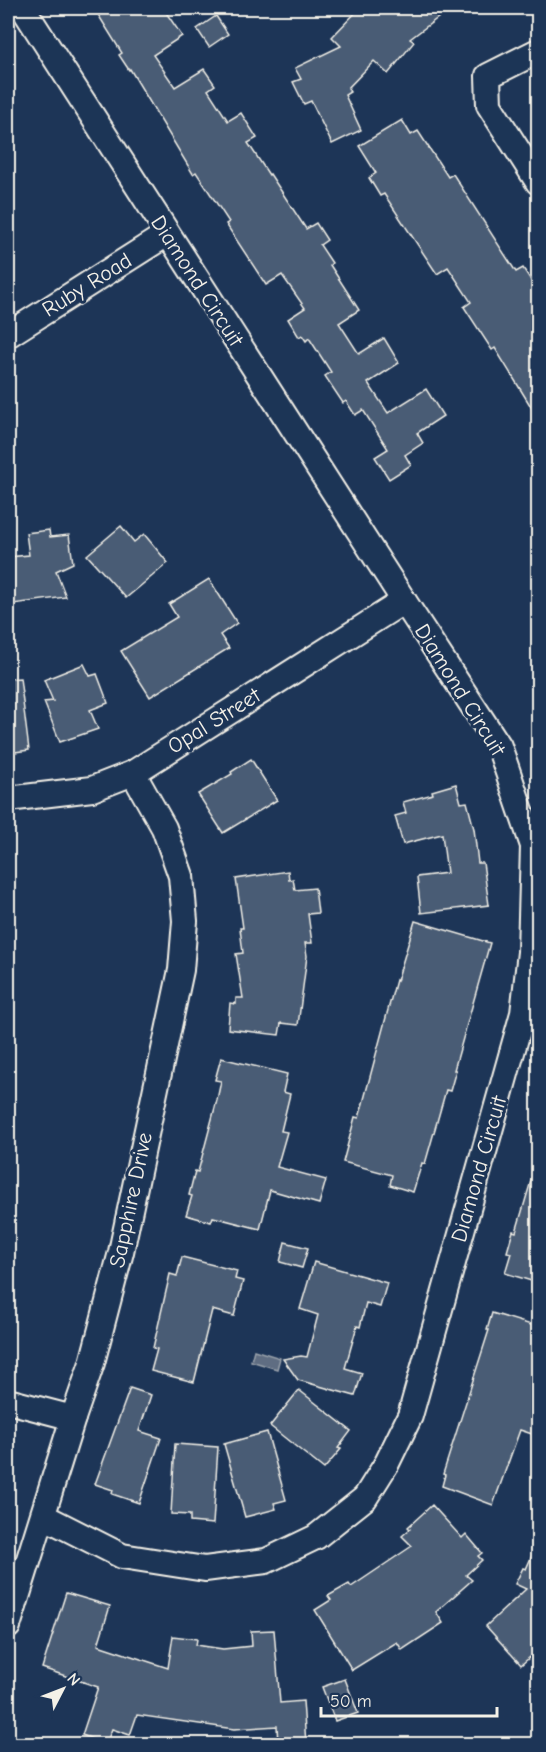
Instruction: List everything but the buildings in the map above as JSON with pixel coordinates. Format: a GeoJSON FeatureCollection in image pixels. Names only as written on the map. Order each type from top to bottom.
{"type":"FeatureCollection","features":[{"type":"Feature","properties":{"kind":"street","name":"Diamond Circuit"},"geometry":{"type":"LineString","coordinates":[[23,8],[499,746],[533,846],[530,952],[523,1013],[410,1416],[387,1463],[364,1498],[316,1537],[266,1561],[205,1569],[122,1557],[43,1516]]}},
{"type":"Feature","properties":{"kind":"street"},"geometry":{"type":"LineString","coordinates":[[538,51],[488,76],[489,105],[538,182]]}},
{"type":"Feature","properties":{"kind":"street","name":"Ruby Road"},"geometry":{"type":"LineString","coordinates":[[8,334],[167,234]]}},
{"type":"Feature","properties":{"kind":"street","name":"Opal Street"},"geometry":{"type":"LineString","coordinates":[[8,799],[92,789],[133,773],[404,600]]}},
{"type":"Feature","properties":{"kind":"street","name":"Sapphire Drive"},"geometry":{"type":"LineString","coordinates":[[8,1626],[92,1363],[121,1252],[180,970],[185,921],[181,876],[164,828],[133,773]]}},
{"type":"Feature","properties":{"kind":"street"},"geometry":{"type":"LineString","coordinates":[[8,1401],[73,1418]]}},
{"type":"Feature","properties":{"kind":"water"},"geometry":{"type":"Polygon","coordinates":[[[254,1350],[280,1358],[277,1369],[251,1361],[254,1350]]]}}]}
